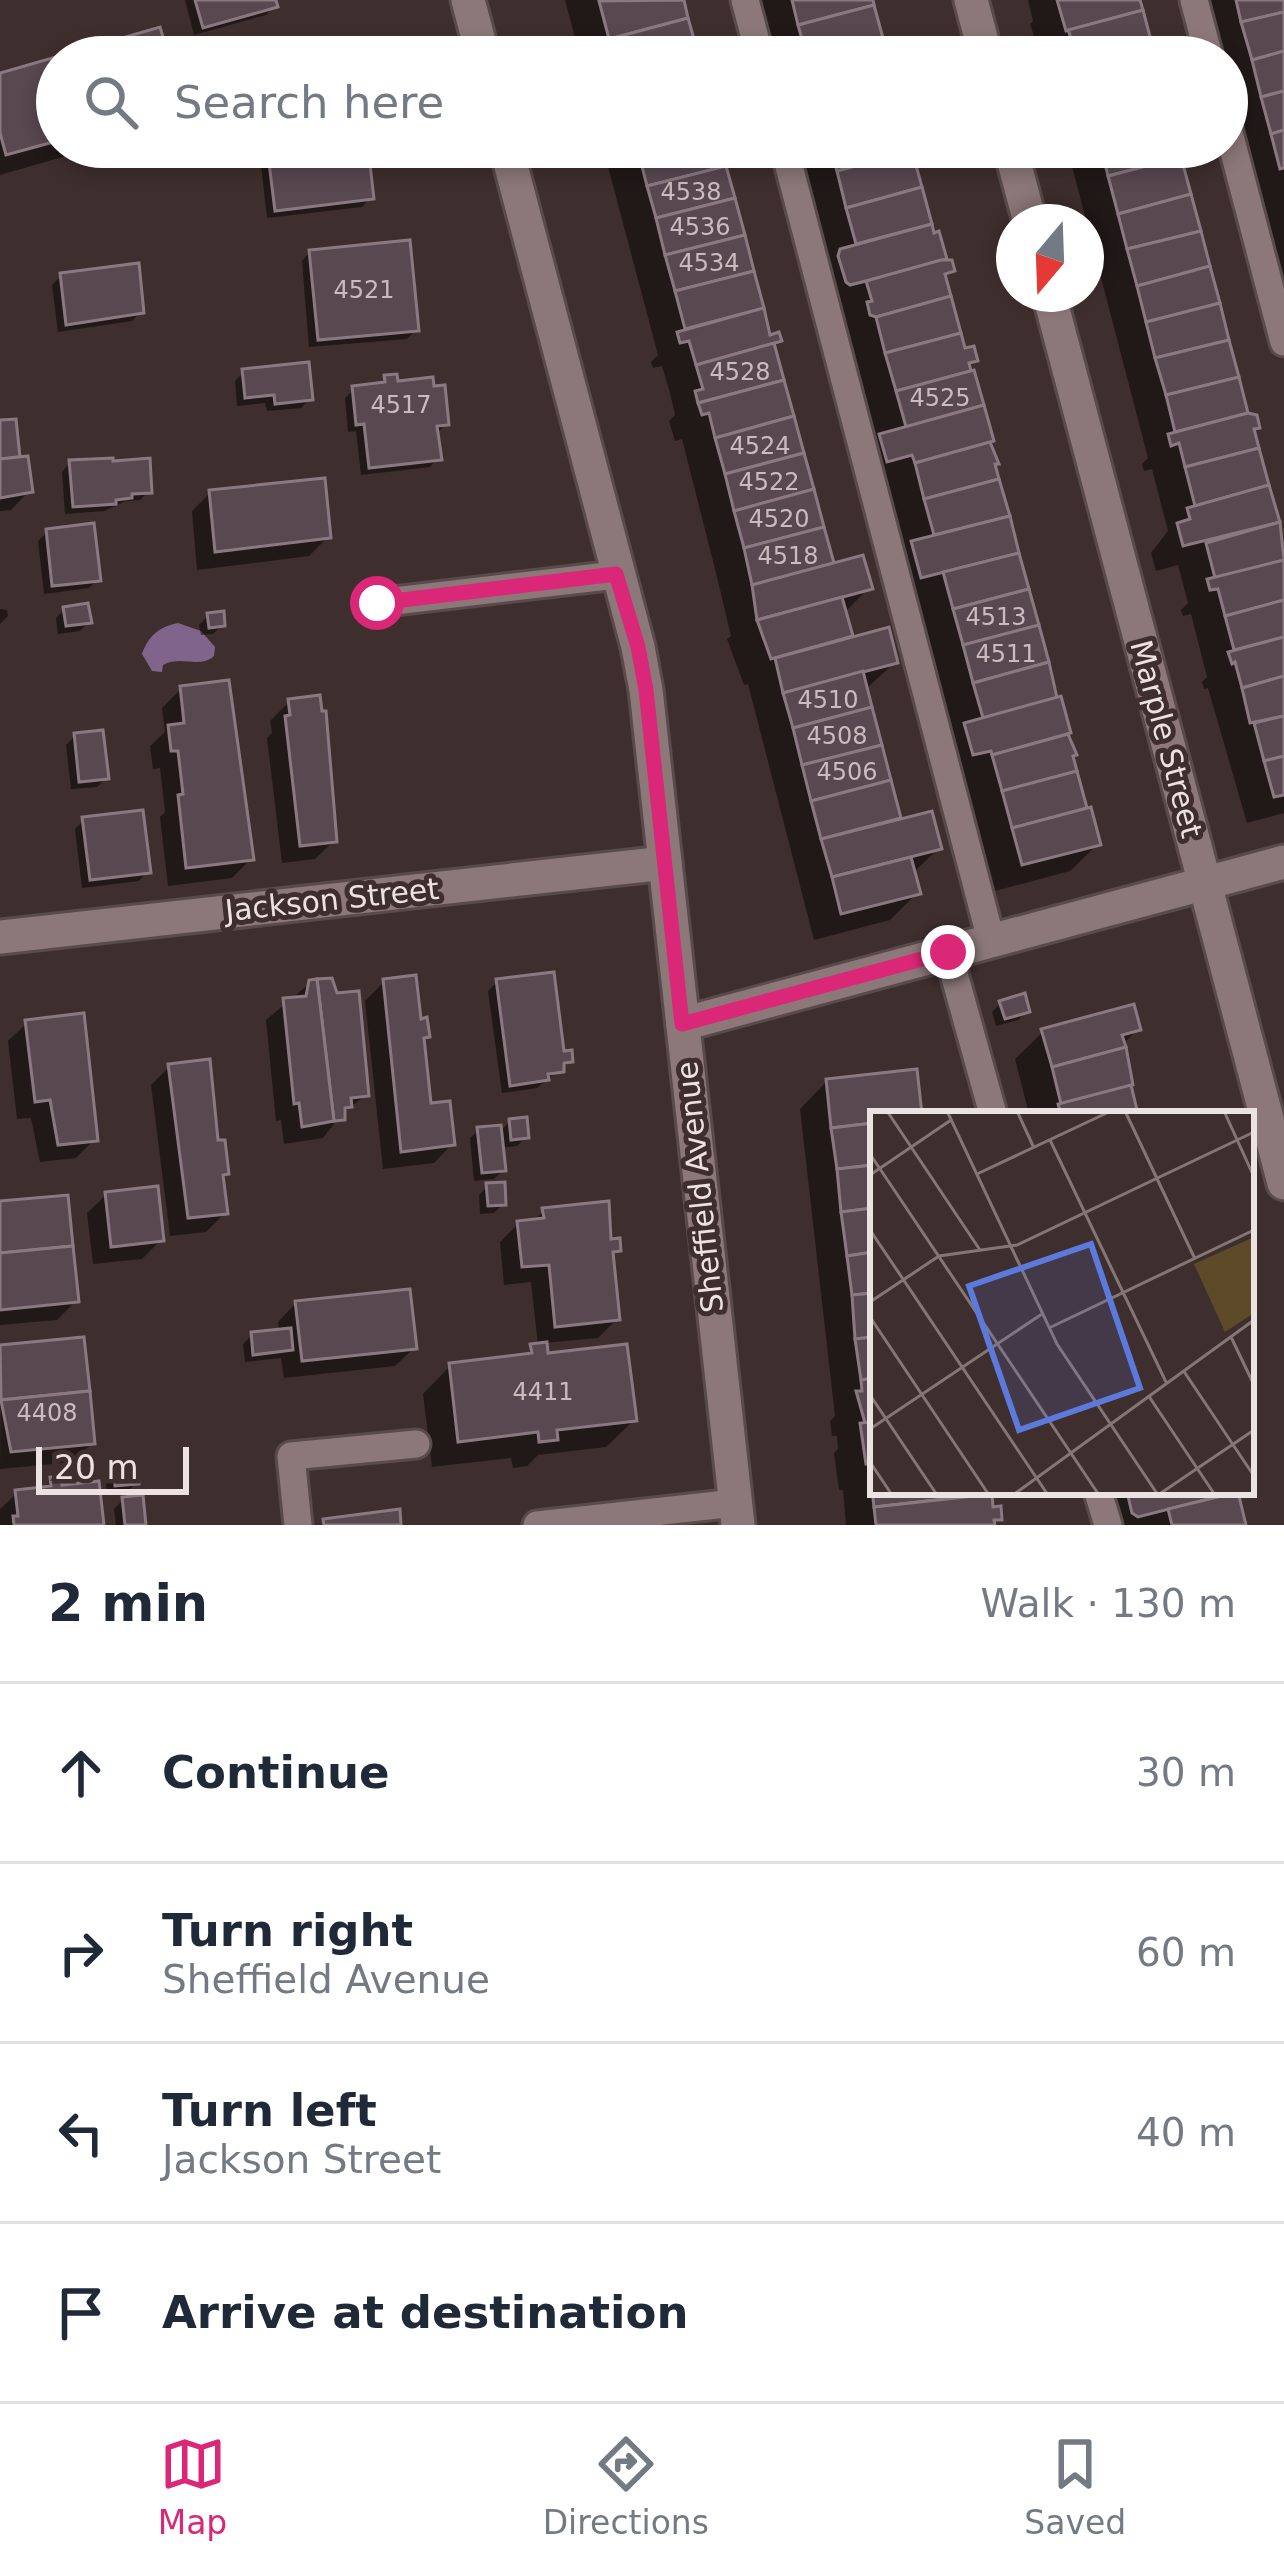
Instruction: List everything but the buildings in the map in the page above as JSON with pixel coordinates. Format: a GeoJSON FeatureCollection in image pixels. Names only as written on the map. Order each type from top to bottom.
{"type":"FeatureCollection","features":[{"type":"Feature","properties":{"kind":"street"},"geometry":{"type":"LineString","coordinates":[[468,0],[477,36]]}},
{"type":"Feature","properties":{"kind":"street"},"geometry":{"type":"LineString","coordinates":[[971,0],[980,36]]}},
{"type":"Feature","properties":{"kind":"street","name":"Sheffield Avenue"},"geometry":{"type":"LineString","coordinates":[[511,168],[642,668],[736,1514]]}},
{"type":"Feature","properties":{"kind":"street"},"geometry":{"type":"LineString","coordinates":[[1016,168],[1025,204]]}},
{"type":"Feature","properties":{"kind":"street","name":"Marple Street"},"geometry":{"type":"LineString","coordinates":[[1054,312],[1284,1183]]}},
{"type":"Feature","properties":{"kind":"street"},"geometry":{"type":"LineString","coordinates":[[682,1024],[1284,862]]}},
{"type":"Feature","properties":{"kind":"street","name":"Jackson Street"},"geometry":{"type":"LineString","coordinates":[[0,938],[665,863]]}},
{"type":"Feature","properties":{"kind":"lane"},"geometry":{"type":"LineString","coordinates":[[745,0],[754,36]]}},
{"type":"Feature","properties":{"kind":"lane"},"geometry":{"type":"LineString","coordinates":[[1194,0],[1203,36]]}},
{"type":"Feature","properties":{"kind":"lane"},"geometry":{"type":"LineString","coordinates":[[789,168],[991,940]]}},
{"type":"Feature","properties":{"kind":"lane"},"geometry":{"type":"LineString","coordinates":[[1238,168],[1284,342]]}},
{"type":"Feature","properties":{"kind":"lane"},"geometry":{"type":"LineString","coordinates":[[377,603],[616,574]]}},
{"type":"Feature","properties":{"kind":"lane"},"geometry":{"type":"LineString","coordinates":[[948,952],[992,1111]]}},
{"type":"Feature","properties":{"kind":"lane"},"geometry":{"type":"LineString","coordinates":[[298,1525],[291,1456],[416,1444]]}},
{"type":"Feature","properties":{"kind":"lane"},"geometry":{"type":"LineString","coordinates":[[1099,1495],[1108,1525]]}},
{"type":"Feature","properties":{"kind":"lane"},"geometry":{"type":"LineString","coordinates":[[537,1525],[736,1514]]}},
{"type":"Feature","properties":{"kind":"shaded area"},"geometry":{"type":"Polygon","coordinates":[[[178,623],[201,631],[215,647],[214,656],[170,662],[162,672],[152,671],[142,654],[145,647],[156,633],[178,623]]]}},
{"type":"Feature","properties":{"kind":"route"},"geometry":{"type":"LineString","coordinates":[[377,603],[616,574],[646,690],[682,1024],[948,952]]}}]}
